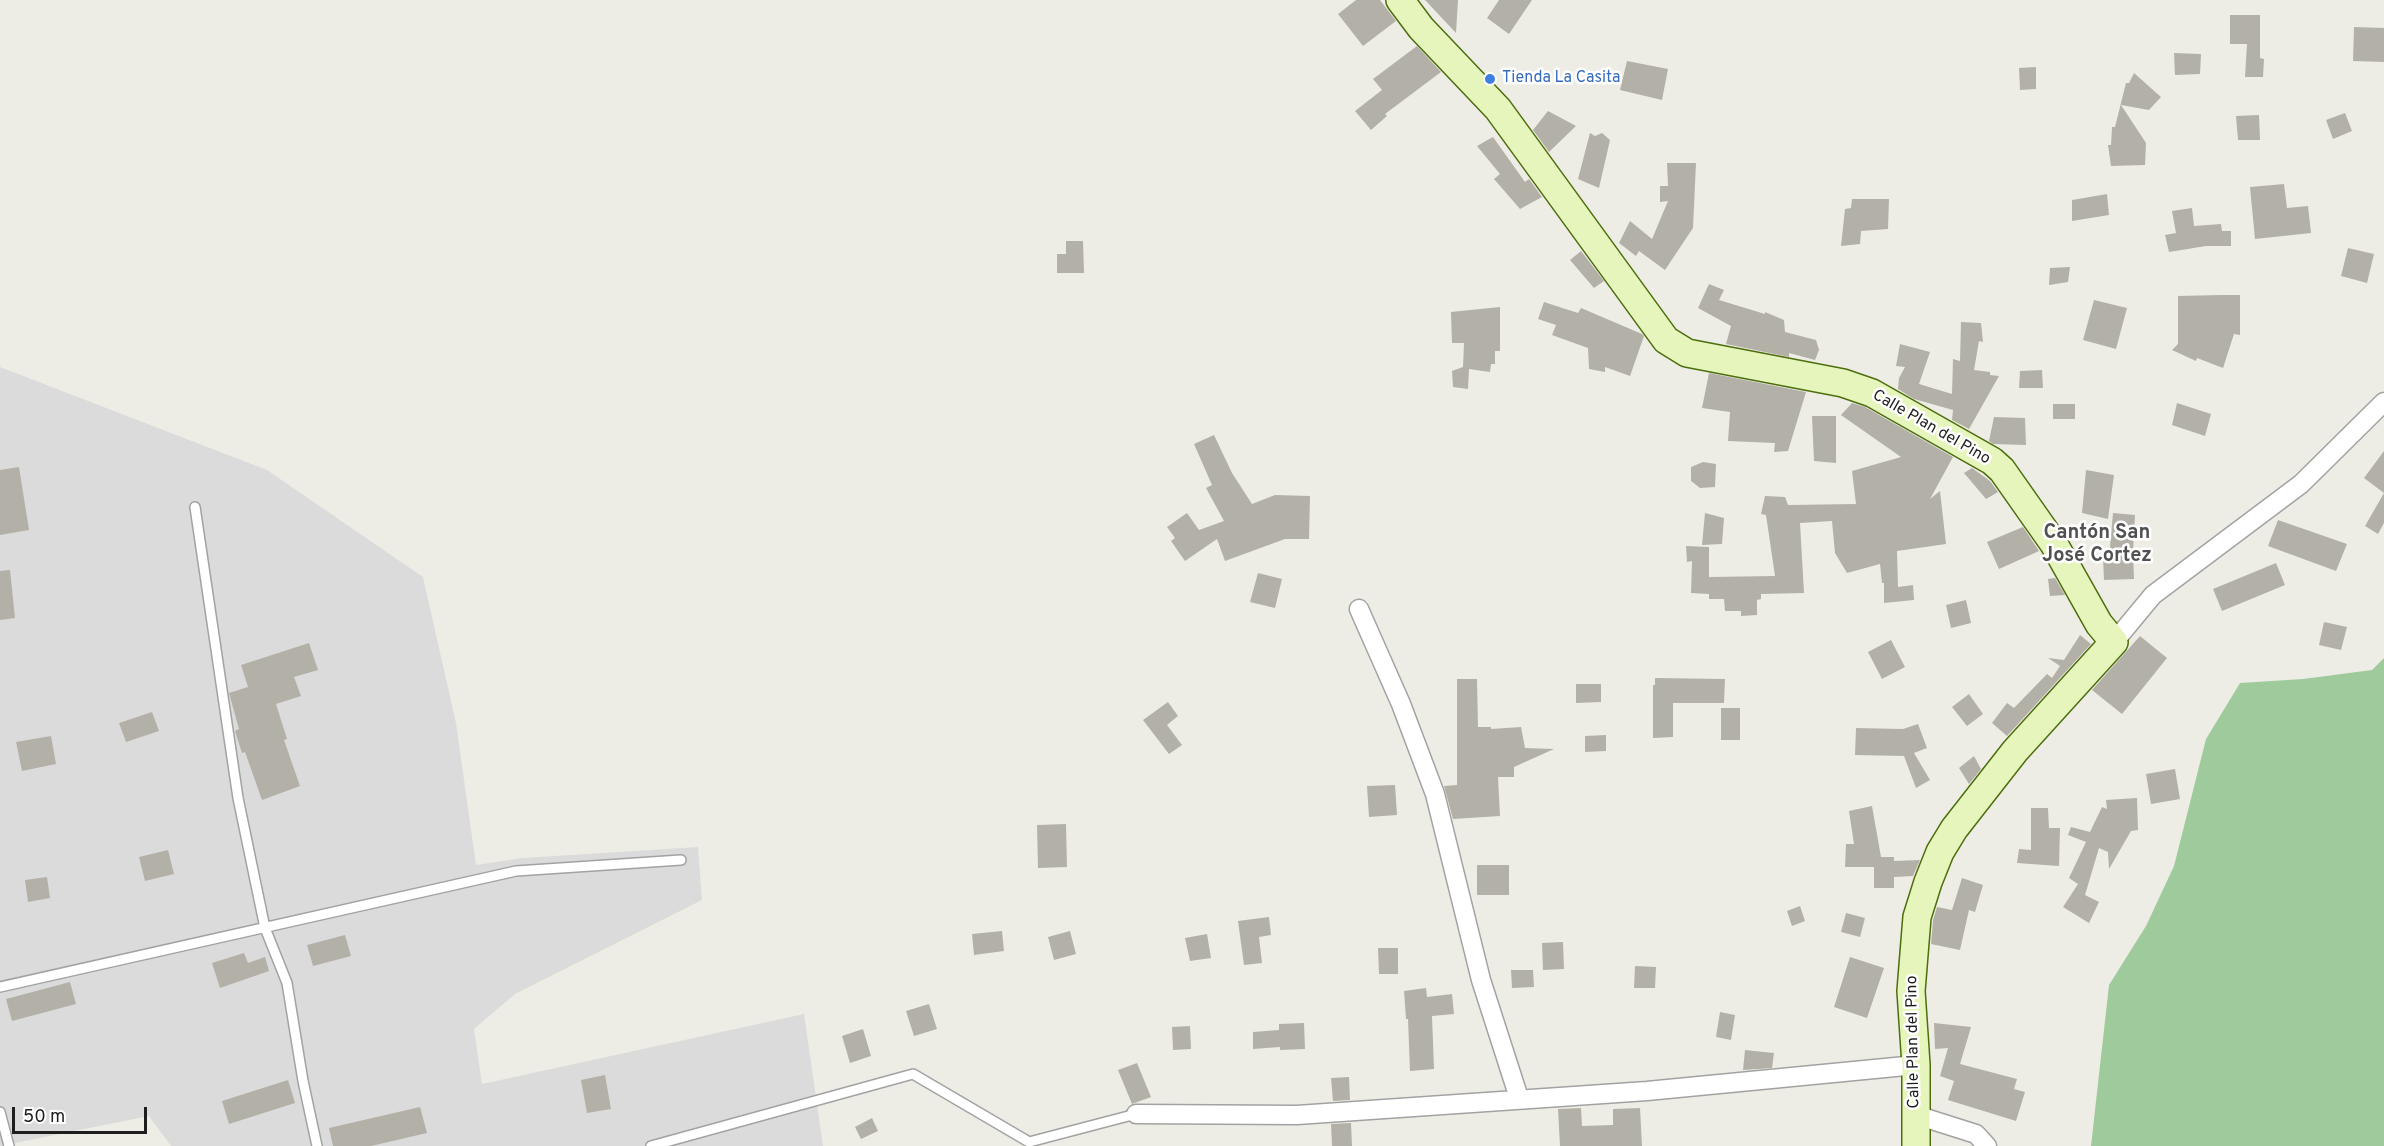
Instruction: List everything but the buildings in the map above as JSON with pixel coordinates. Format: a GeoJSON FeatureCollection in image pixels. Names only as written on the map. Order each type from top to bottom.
{"type":"FeatureCollection","features":[{"type":"Feature","properties":{"kind":"street","name":"Calle Plan del Pino"},"geometry":{"type":"LineString","coordinates":[[1400,0],[1421,28],[1498,109],[1666,340],[1687,353],[1843,383],[1872,393],[1992,461],[2002,470],[2054,544],[2099,624],[2114,642],[2014,751],[1954,829],[1940,852],[1928,882],[1917,917],[1911,991],[1916,1065],[1916,1146]]}},
{"type":"Feature","properties":{"kind":"street"},"geometry":{"type":"LineString","coordinates":[[2114,642],[2153,595],[2195,566],[2301,484],[2384,402]]}},
{"type":"Feature","properties":{"kind":"street"},"geometry":{"type":"LineString","coordinates":[[1359,609],[1401,704],[1435,794],[1481,980],[1519,1098]]}},
{"type":"Feature","properties":{"kind":"street"},"geometry":{"type":"LineString","coordinates":[[1136,1114],[1297,1114],[1671,1089],[1916,1065]]}},
{"type":"Feature","properties":{"kind":"street"},"geometry":{"type":"LineString","coordinates":[[1916,1115],[1976,1134],[1987,1146]]}},
{"type":"Feature","properties":{"kind":"lane"},"geometry":{"type":"LineString","coordinates":[[195,507],[238,798],[265,928],[287,982],[303,1081],[317,1146]]}},
{"type":"Feature","properties":{"kind":"lane"},"geometry":{"type":"LineString","coordinates":[[0,987],[516,871],[681,860]]}},
{"type":"Feature","properties":{"kind":"lane"},"geometry":{"type":"LineString","coordinates":[[651,1146],[913,1074],[1029,1142],[1136,1114]]}},
{"type":"Feature","properties":{"kind":"lane"},"geometry":{"type":"LineString","coordinates":[[0,1112],[9,1146]]}},
{"type":"Feature","properties":{"kind":"shaded area"},"geometry":{"type":"Polygon","coordinates":[[[0,367],[267,470],[423,577],[456,723],[476,865],[522,858],[698,847],[702,900],[515,994],[474,1029],[482,1084],[804,1014],[823,1146],[171,1146],[149,1116],[0,1146],[0,367]]]}},
{"type":"Feature","properties":{"kind":"green space"},"geometry":{"type":"Polygon","coordinates":[[[2384,658],[2384,1146],[2091,1146],[2109,985],[2146,926],[2174,866],[2206,739],[2240,683],[2303,679],[2372,670],[2384,658]]]}},
{"type":"Feature","properties":{"kind":"place","name":"Tienda La Casita"},"geometry":{"type":"Point","coordinates":[1490,79]}},
{"type":"Feature","properties":{"kind":"district","name":"Cantón San José Cortez"},"geometry":{"type":"Point","coordinates":[2097,546]}}]}
